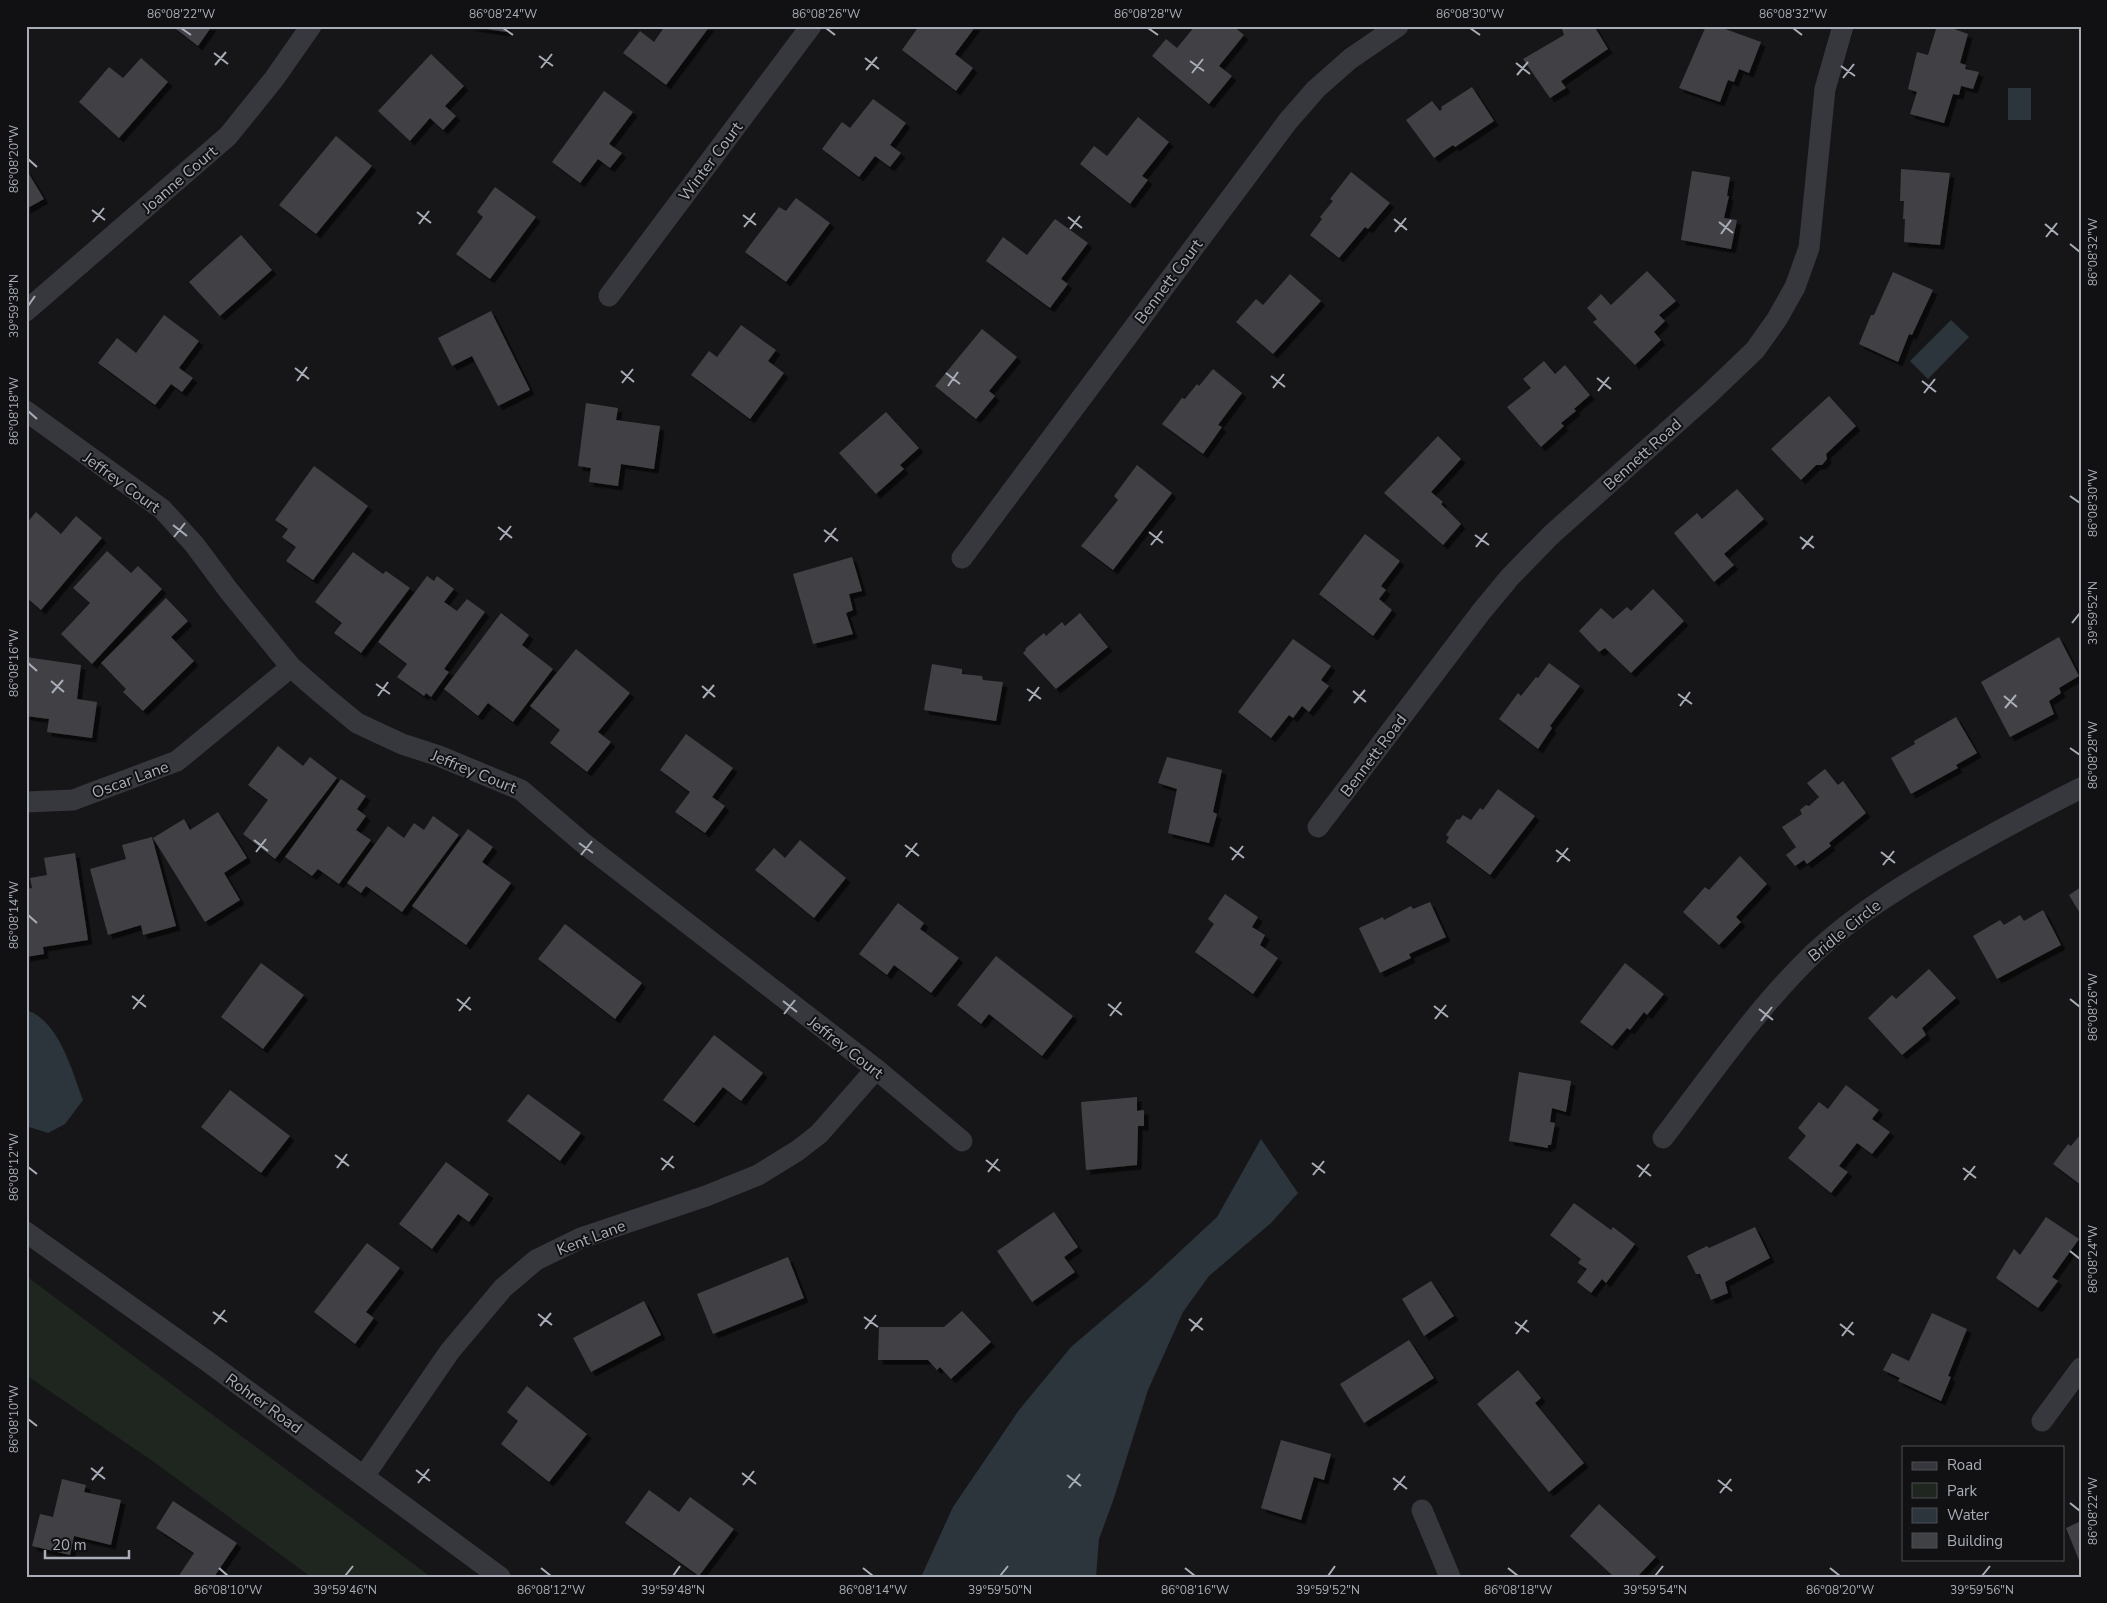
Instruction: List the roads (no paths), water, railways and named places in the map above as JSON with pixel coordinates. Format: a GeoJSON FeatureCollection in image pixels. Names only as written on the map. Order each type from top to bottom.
{"type":"FeatureCollection","features":[{"type":"Feature","properties":{"kind":"street","name":"Joanne Court"},"geometry":{"type":"LineString","coordinates":[[26,311],[228,136],[274,79],[311,26]]}},
{"type":"Feature","properties":{"kind":"street","name":"Winter Court"},"geometry":{"type":"LineString","coordinates":[[609,296],[811,26]]}},
{"type":"Feature","properties":{"kind":"street","name":"Bennett Court"},"geometry":{"type":"LineString","coordinates":[[962,558],[1288,121],[1316,89],[1350,59],[1398,26]]}},
{"type":"Feature","properties":{"kind":"street","name":"Bennett Road"},"geometry":{"type":"LineString","coordinates":[[1318,827],[1481,612],[1510,577],[1551,535],[1701,401],[1755,350],[1778,320],[1795,287],[1809,248],[1825,89],[1843,26]]}},
{"type":"Feature","properties":{"kind":"street","name":"Jeffrey Court"},"geometry":{"type":"LineString","coordinates":[[26,411],[162,509],[194,544],[229,591],[291,667],[357,723],[402,744],[439,756],[521,790],[582,842],[876,1070],[962,1141]]}},
{"type":"Feature","properties":{"kind":"street","name":"Oscar Lane"},"geometry":{"type":"LineString","coordinates":[[26,802],[73,800],[177,762],[291,667]]}},
{"type":"Feature","properties":{"kind":"street","name":"Bridle Circle"},"geometry":{"type":"LineString","coordinates":[[1663,1138],[1732,1047],[1780,988],[1815,952],[1851,922],[1901,886],[2022,818],[2081,788]]}},
{"type":"Feature","properties":{"kind":"street","name":"Kent Lane"},"geometry":{"type":"LineString","coordinates":[[364,1476],[450,1350],[503,1288],[536,1260],[581,1238],[706,1196],[758,1175],[797,1151],[819,1134],[876,1070]]}},
{"type":"Feature","properties":{"kind":"street","name":"Rohrer Road"},"geometry":{"type":"LineString","coordinates":[[26,1232],[364,1476],[500,1577]]}},
{"type":"Feature","properties":{"kind":"street"},"geometry":{"type":"LineString","coordinates":[[2042,1421],[2081,1368]]}},
{"type":"Feature","properties":{"kind":"street"},"geometry":{"type":"LineString","coordinates":[[1422,1510],[1450,1577]]}},
{"type":"Feature","properties":{"kind":"water"},"geometry":{"type":"Polygon","coordinates":[[[2008,88],[2031,88],[2031,120],[2008,120],[2008,88]]]}},
{"type":"Feature","properties":{"kind":"water"},"geometry":{"type":"Polygon","coordinates":[[[1951,320],[1969,337],[1928,379],[1910,361],[1951,320]]]}},
{"type":"Feature","properties":{"kind":"water"},"geometry":{"type":"Polygon","coordinates":[[[26,1010],[47,1024],[56,1035],[69,1061],[83,1100],[65,1124],[48,1133],[26,1126],[26,1010]]]}},
{"type":"Feature","properties":{"kind":"water"},"geometry":{"type":"Polygon","coordinates":[[[1261,1139],[1298,1193],[1271,1223],[1209,1276],[1183,1312],[1148,1390],[1099,1539],[1096,1577],[921,1577],[953,1507],[1019,1410],[1071,1347],[1145,1284],[1217,1217],[1261,1139]]]}}]}
